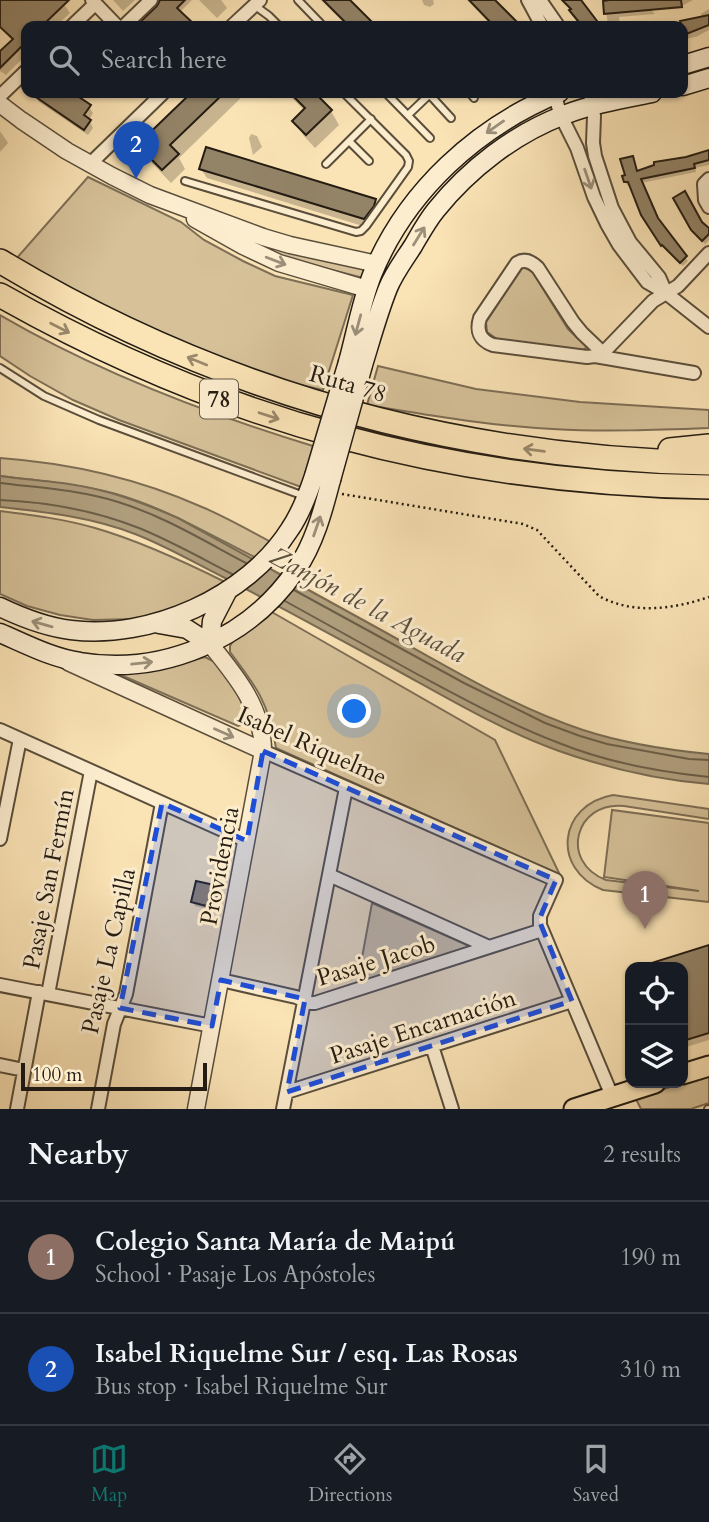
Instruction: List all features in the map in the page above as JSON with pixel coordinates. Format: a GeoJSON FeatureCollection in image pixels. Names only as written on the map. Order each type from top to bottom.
{"type":"FeatureCollection","features":[{"type":"Feature","properties":{"kind":"highway","name":"Ruta 78"},"geometry":{"type":"LineString","coordinates":[[0,261],[58,295],[184,356],[269,388],[352,414],[510,447],[602,457],[709,463]]}},
{"type":"Feature","properties":{"kind":"highway","name":"78"},"geometry":{"type":"LineString","coordinates":[[0,295],[117,356],[208,395],[291,423],[387,449],[473,466],[549,477],[709,487]]}},
{"type":"Feature","properties":{"kind":"highway"},"geometry":{"type":"LineString","coordinates":[[602,457],[709,446]]}},
{"type":"Feature","properties":{"kind":"highway"},"geometry":{"type":"LineString","coordinates":[[636,484],[709,498]]}},
{"type":"Feature","properties":{"kind":"main road"},"geometry":{"type":"LineString","coordinates":[[688,63],[709,57]]}},
{"type":"Feature","properties":{"kind":"main road"},"geometry":{"type":"LineString","coordinates":[[688,84],[709,78]]}},
{"type":"Feature","properties":{"kind":"main road"},"geometry":{"type":"LineString","coordinates":[[51,655],[106,665],[167,659],[211,644],[242,625],[275,596],[297,569],[314,535],[356,363],[367,289],[391,237],[411,206],[452,161],[505,120],[547,98]]}},
{"type":"Feature","properties":{"kind":"main road"},"geometry":{"type":"LineString","coordinates":[[356,363],[389,286],[434,212],[478,166],[518,138],[591,99]]}},
{"type":"Feature","properties":{"kind":"main road"},"geometry":{"type":"LineString","coordinates":[[367,289],[396,273]]}},
{"type":"Feature","properties":{"kind":"main road"},"geometry":{"type":"LineString","coordinates":[[211,644],[212,621],[222,599],[272,552],[290,530],[307,497],[328,483]]}},
{"type":"Feature","properties":{"kind":"main road"},"geometry":{"type":"LineString","coordinates":[[0,607],[46,625],[86,631],[122,630],[192,610],[230,589]]}},
{"type":"Feature","properties":{"kind":"main road"},"geometry":{"type":"LineString","coordinates":[[154,623],[187,629],[211,644]]}},
{"type":"Feature","properties":{"kind":"main road","name":"Isabel Riquelme"},"geometry":{"type":"LineString","coordinates":[[0,633],[51,655]]}},
{"type":"Feature","properties":{"kind":"main road"},"geometry":{"type":"LineString","coordinates":[[688,1072],[709,1066]]}},
{"type":"Feature","properties":{"kind":"main road"},"geometry":{"type":"LineString","coordinates":[[574,1109],[638,1088]]}},
{"type":"Feature","properties":{"kind":"street"},"geometry":{"type":"LineString","coordinates":[[129,21],[151,0]]}},
{"type":"Feature","properties":{"kind":"street"},"geometry":{"type":"LineString","coordinates":[[528,0],[539,21]]}},
{"type":"Feature","properties":{"kind":"street"},"geometry":{"type":"LineString","coordinates":[[540,0],[555,21]]}},
{"type":"Feature","properties":{"kind":"street"},"geometry":{"type":"LineString","coordinates":[[76,21],[93,2],[112,21]]}},
{"type":"Feature","properties":{"kind":"street"},"geometry":{"type":"LineString","coordinates":[[237,21],[254,2]]}},
{"type":"Feature","properties":{"kind":"street"},"geometry":{"type":"LineString","coordinates":[[0,96],[21,76]]}},
{"type":"Feature","properties":{"kind":"street"},"geometry":{"type":"LineString","coordinates":[[90,164],[158,98]]}},
{"type":"Feature","properties":{"kind":"street"},"geometry":{"type":"LineString","coordinates":[[557,98],[561,116],[577,148],[600,209],[619,245],[647,282],[666,293],[709,327]]}},
{"type":"Feature","properties":{"kind":"street"},"geometry":{"type":"LineString","coordinates":[[591,99],[593,143],[599,173],[612,208],[630,242],[659,277],[666,293]]}},
{"type":"Feature","properties":{"kind":"street"},"geometry":{"type":"LineString","coordinates":[[0,104],[46,138],[135,188],[272,239],[377,264]]}},
{"type":"Feature","properties":{"kind":"street"},"geometry":{"type":"LineString","coordinates":[[709,179],[705,184],[705,200],[709,207]]}},
{"type":"Feature","properties":{"kind":"street"},"geometry":{"type":"LineString","coordinates":[[166,201],[271,260],[367,289]]}},
{"type":"Feature","properties":{"kind":"street"},"geometry":{"type":"LineString","coordinates":[[599,355],[653,300],[678,286],[709,253]]}},
{"type":"Feature","properties":{"kind":"street"},"geometry":{"type":"LineString","coordinates":[[599,355],[573,322],[538,268],[528,261],[521,260],[517,263],[480,318],[477,327],[480,336],[493,345],[587,357],[599,355],[694,373]]}},
{"type":"Feature","properties":{"kind":"street","name":"Providencia"},"geometry":{"type":"LineString","coordinates":[[196,1109],[263,751],[260,723],[252,703],[211,644]]}},
{"type":"Feature","properties":{"kind":"street","name":"Isabel Riquelme"},"geometry":{"type":"LineString","coordinates":[[51,655],[556,880],[540,915],[542,930]]}},
{"type":"Feature","properties":{"kind":"street"},"geometry":{"type":"LineString","coordinates":[[0,730],[247,841]]}},
{"type":"Feature","properties":{"kind":"street"},"geometry":{"type":"LineString","coordinates":[[1,831],[19,739]]}},
{"type":"Feature","properties":{"kind":"street","name":"Pasaje San Fermín"},"geometry":{"type":"LineString","coordinates":[[17,1109],[91,771]]}},
{"type":"Feature","properties":{"kind":"street"},"geometry":{"type":"LineString","coordinates":[[283,1109],[345,788]]}},
{"type":"Feature","properties":{"kind":"street","name":"Pasaje La Capilla"},"geometry":{"type":"LineString","coordinates":[[98,1109],[114,1024],[126,994],[162,803]]}},
{"type":"Feature","properties":{"kind":"street"},"geometry":{"type":"LineString","coordinates":[[329,875],[489,947]]}},
{"type":"Feature","properties":{"kind":"street"},"geometry":{"type":"LineString","coordinates":[[542,930],[612,1096]]}},
{"type":"Feature","properties":{"kind":"street","name":"Pasaje Jacob"},"geometry":{"type":"LineString","coordinates":[[221,980],[296,997],[310,1003],[321,1002],[542,930]]}},
{"type":"Feature","properties":{"kind":"street"},"geometry":{"type":"LineString","coordinates":[[0,985],[212,1026]]}},
{"type":"Feature","properties":{"kind":"street","name":"Pasaje Encarnación"},"geometry":{"type":"LineString","coordinates":[[286,1092],[572,1001]]}},
{"type":"Feature","properties":{"kind":"street"},"geometry":{"type":"LineString","coordinates":[[432,1046],[452,1109]]}},
{"type":"Feature","properties":{"kind":"street"},"geometry":{"type":"LineString","coordinates":[[0,1065],[24,1070]]}},
{"type":"Feature","properties":{"kind":"lane"},"geometry":{"type":"LineString","coordinates":[[298,0],[318,21]]}},
{"type":"Feature","properties":{"kind":"lane"},"geometry":{"type":"LineString","coordinates":[[254,2],[274,21]]}},
{"type":"Feature","properties":{"kind":"lane"},"geometry":{"type":"LineString","coordinates":[[185,181],[356,232],[361,231],[408,167],[409,161],[349,98]]}},
{"type":"Feature","properties":{"kind":"lane"},"geometry":{"type":"LineString","coordinates":[[391,98],[430,138]]}},
{"type":"Feature","properties":{"kind":"lane"},"geometry":{"type":"LineString","coordinates":[[408,115],[426,98]]}},
{"type":"Feature","properties":{"kind":"lane"},"geometry":{"type":"LineString","coordinates":[[434,98],[451,118]]}},
{"type":"Feature","properties":{"kind":"lane"},"geometry":{"type":"LineString","coordinates":[[326,164],[371,119]]}},
{"type":"Feature","properties":{"kind":"lane"},"geometry":{"type":"LineString","coordinates":[[349,141],[369,161]]}},
{"type":"Feature","properties":{"kind":"lane"},"geometry":{"type":"LineString","coordinates":[[0,368],[44,396],[99,420],[307,497]]}},
{"type":"Feature","properties":{"kind":"path"},"geometry":{"type":"LineString","coordinates":[[328,483],[523,524],[537,530],[599,596],[612,603],[647,609],[687,604],[709,597]]}},
{"type":"Feature","properties":{"kind":"highlighted area"},"geometry":{"type":"Polygon","coordinates":[[[263,751],[556,880],[539,920],[572,1001],[287,1092],[305,999],[221,980],[212,1026],[120,1008],[162,803],[247,841],[263,751]]]}},
{"type":"Feature","properties":{"kind":"shaded area"},"geometry":{"type":"Polygon","coordinates":[[[88,177],[181,222],[204,240],[275,276],[353,295],[323,390],[282,381],[207,353],[128,319],[16,259],[88,177]]]}},
{"type":"Feature","properties":{"kind":"shaded area"},"geometry":{"type":"Polygon","coordinates":[[[260,237],[370,267],[367,279],[278,256],[254,244],[260,237]]]}},
{"type":"Feature","properties":{"kind":"shaded area"},"geometry":{"type":"Polygon","coordinates":[[[523,267],[532,271],[568,329],[587,347],[580,352],[497,339],[487,332],[486,322],[523,267]]]}},
{"type":"Feature","properties":{"kind":"shaded area"},"geometry":{"type":"Polygon","coordinates":[[[0,315],[75,355],[153,390],[232,420],[313,446],[301,487],[119,420],[73,400],[30,376],[0,356],[0,315]]]}},
{"type":"Feature","properties":{"kind":"shaded area"},"geometry":{"type":"Polygon","coordinates":[[[378,366],[476,389],[580,402],[709,410],[709,428],[612,431],[529,428],[367,405],[378,366]]]}},
{"type":"Feature","properties":{"kind":"shaded area"},"geometry":{"type":"Polygon","coordinates":[[[0,458],[78,468],[128,480],[211,511],[273,543],[262,561],[190,524],[135,500],[87,488],[0,476],[0,458]]]}},
{"type":"Feature","properties":{"kind":"shaded area"},"geometry":{"type":"Polygon","coordinates":[[[0,511],[60,520],[112,533],[225,582],[165,613],[136,619],[93,620],[27,606],[0,594],[0,511]]]}},
{"type":"Feature","properties":{"kind":"shaded area"},"geometry":{"type":"Polygon","coordinates":[[[270,611],[495,740],[560,875],[276,748],[270,719],[260,696],[230,652],[233,641],[270,611]]]}},
{"type":"Feature","properties":{"kind":"shaded area"},"geometry":{"type":"Polygon","coordinates":[[[205,657],[215,662],[237,690],[250,710],[249,723],[238,726],[114,672],[172,666],[205,657]]]}},
{"type":"Feature","properties":{"kind":"shaded area"},"geometry":{"type":"Polygon","coordinates":[[[613,795],[709,809],[709,819],[624,806],[607,807],[584,822],[579,834],[578,847],[582,860],[591,871],[606,880],[699,891],[604,877],[612,810],[709,823],[709,902],[603,890],[586,880],[575,868],[569,853],[568,838],[572,824],[581,811],[595,801],[613,795]]]}},
{"type":"Feature","properties":{"kind":"shaded area"},"geometry":{"type":"Polygon","coordinates":[[[372,903],[474,948],[357,985],[372,903]]]}},
{"type":"Feature","properties":{"kind":"shaded area"},"geometry":{"type":"Polygon","coordinates":[[[709,1073],[709,1103],[691,1109],[641,1109],[636,1099],[667,1088],[688,1088],[688,1080],[709,1073]]]}},
{"type":"Feature","properties":{"kind":"water"},"geometry":{"type":"Polygon","coordinates":[[[0,476],[65,483],[98,490],[133,500],[178,518],[456,672],[531,710],[614,739],[709,754],[709,784],[671,780],[614,768],[537,743],[472,712],[147,539],[85,519],[0,507],[0,476]]]}},
{"type":"Feature","properties":{"kind":"building"},"geometry":{"type":"Polygon","coordinates":[[[0,0],[69,0],[47,21],[21,21],[21,47],[0,68],[0,51],[13,39],[0,27],[0,0]]]}},
{"type":"Feature","properties":{"kind":"building"},"geometry":{"type":"Polygon","coordinates":[[[160,0],[185,0],[177,8],[191,21],[141,21],[160,0]]]}},
{"type":"Feature","properties":{"kind":"building"},"geometry":{"type":"Polygon","coordinates":[[[323,0],[350,0],[371,21],[344,21],[323,0]]]}},
{"type":"Feature","properties":{"kind":"building"},"geometry":{"type":"Polygon","coordinates":[[[469,0],[495,0],[516,21],[489,21],[469,0]]]}},
{"type":"Feature","properties":{"kind":"building"},"geometry":{"type":"Polygon","coordinates":[[[562,0],[581,0],[597,21],[578,21],[569,10],[571,9],[562,0]]]}},
{"type":"Feature","properties":{"kind":"building"},"geometry":{"type":"Polygon","coordinates":[[[681,0],[682,7],[604,14],[603,1],[681,0]]]}},
{"type":"Feature","properties":{"kind":"building"},"geometry":{"type":"Polygon","coordinates":[[[709,15],[709,25],[688,33],[688,21],[680,21],[709,15]]]}},
{"type":"Feature","properties":{"kind":"building"},"geometry":{"type":"Polygon","coordinates":[[[37,98],[80,98],[91,105],[84,115],[91,120],[84,130],[37,98]]]}},
{"type":"Feature","properties":{"kind":"building"},"geometry":{"type":"Polygon","coordinates":[[[186,98],[219,98],[170,145],[179,154],[162,170],[137,145],[186,98]]]}},
{"type":"Feature","properties":{"kind":"building"},"geometry":{"type":"Polygon","coordinates":[[[295,98],[320,98],[332,110],[306,135],[292,121],[305,108],[295,98]]]}},
{"type":"Feature","properties":{"kind":"building"},"geometry":{"type":"Polygon","coordinates":[[[206,147],[376,199],[374,206],[364,219],[199,169],[206,147]]]}},
{"type":"Feature","properties":{"kind":"building"},"geometry":{"type":"Polygon","coordinates":[[[709,150],[709,160],[694,164],[695,168],[641,179],[658,218],[687,256],[680,263],[661,246],[641,215],[628,182],[624,182],[622,176],[625,175],[620,159],[633,156],[637,171],[654,165],[654,162],[709,150]]]}},
{"type":"Feature","properties":{"kind":"building"},"geometry":{"type":"Polygon","coordinates":[[[685,191],[702,222],[709,228],[709,234],[702,241],[691,230],[673,198],[685,191]]]}},
{"type":"Feature","properties":{"kind":"building"},"geometry":{"type":"Polygon","coordinates":[[[196,881],[219,886],[214,908],[191,902],[196,881]]]}},
{"type":"Feature","properties":{"kind":"building"},"geometry":{"type":"Polygon","coordinates":[[[709,945],[709,1033],[688,1039],[688,962],[655,962],[709,945]]]}},
{"type":"Feature","properties":{"kind":"place","name":"Isabel Riquelme Sur / esq. Las Rosas"},"geometry":{"type":"Point","coordinates":[136,179]}},
{"type":"Feature","properties":{"kind":"place","name":"Colegio Santa María de Maipú"},"geometry":{"type":"Point","coordinates":[645,929]}},
{"type":"Feature","properties":{"kind":"water label","name":"Zanjón de la Aguada"},"geometry":{"type":"Point","coordinates":[368,605]}}]}
